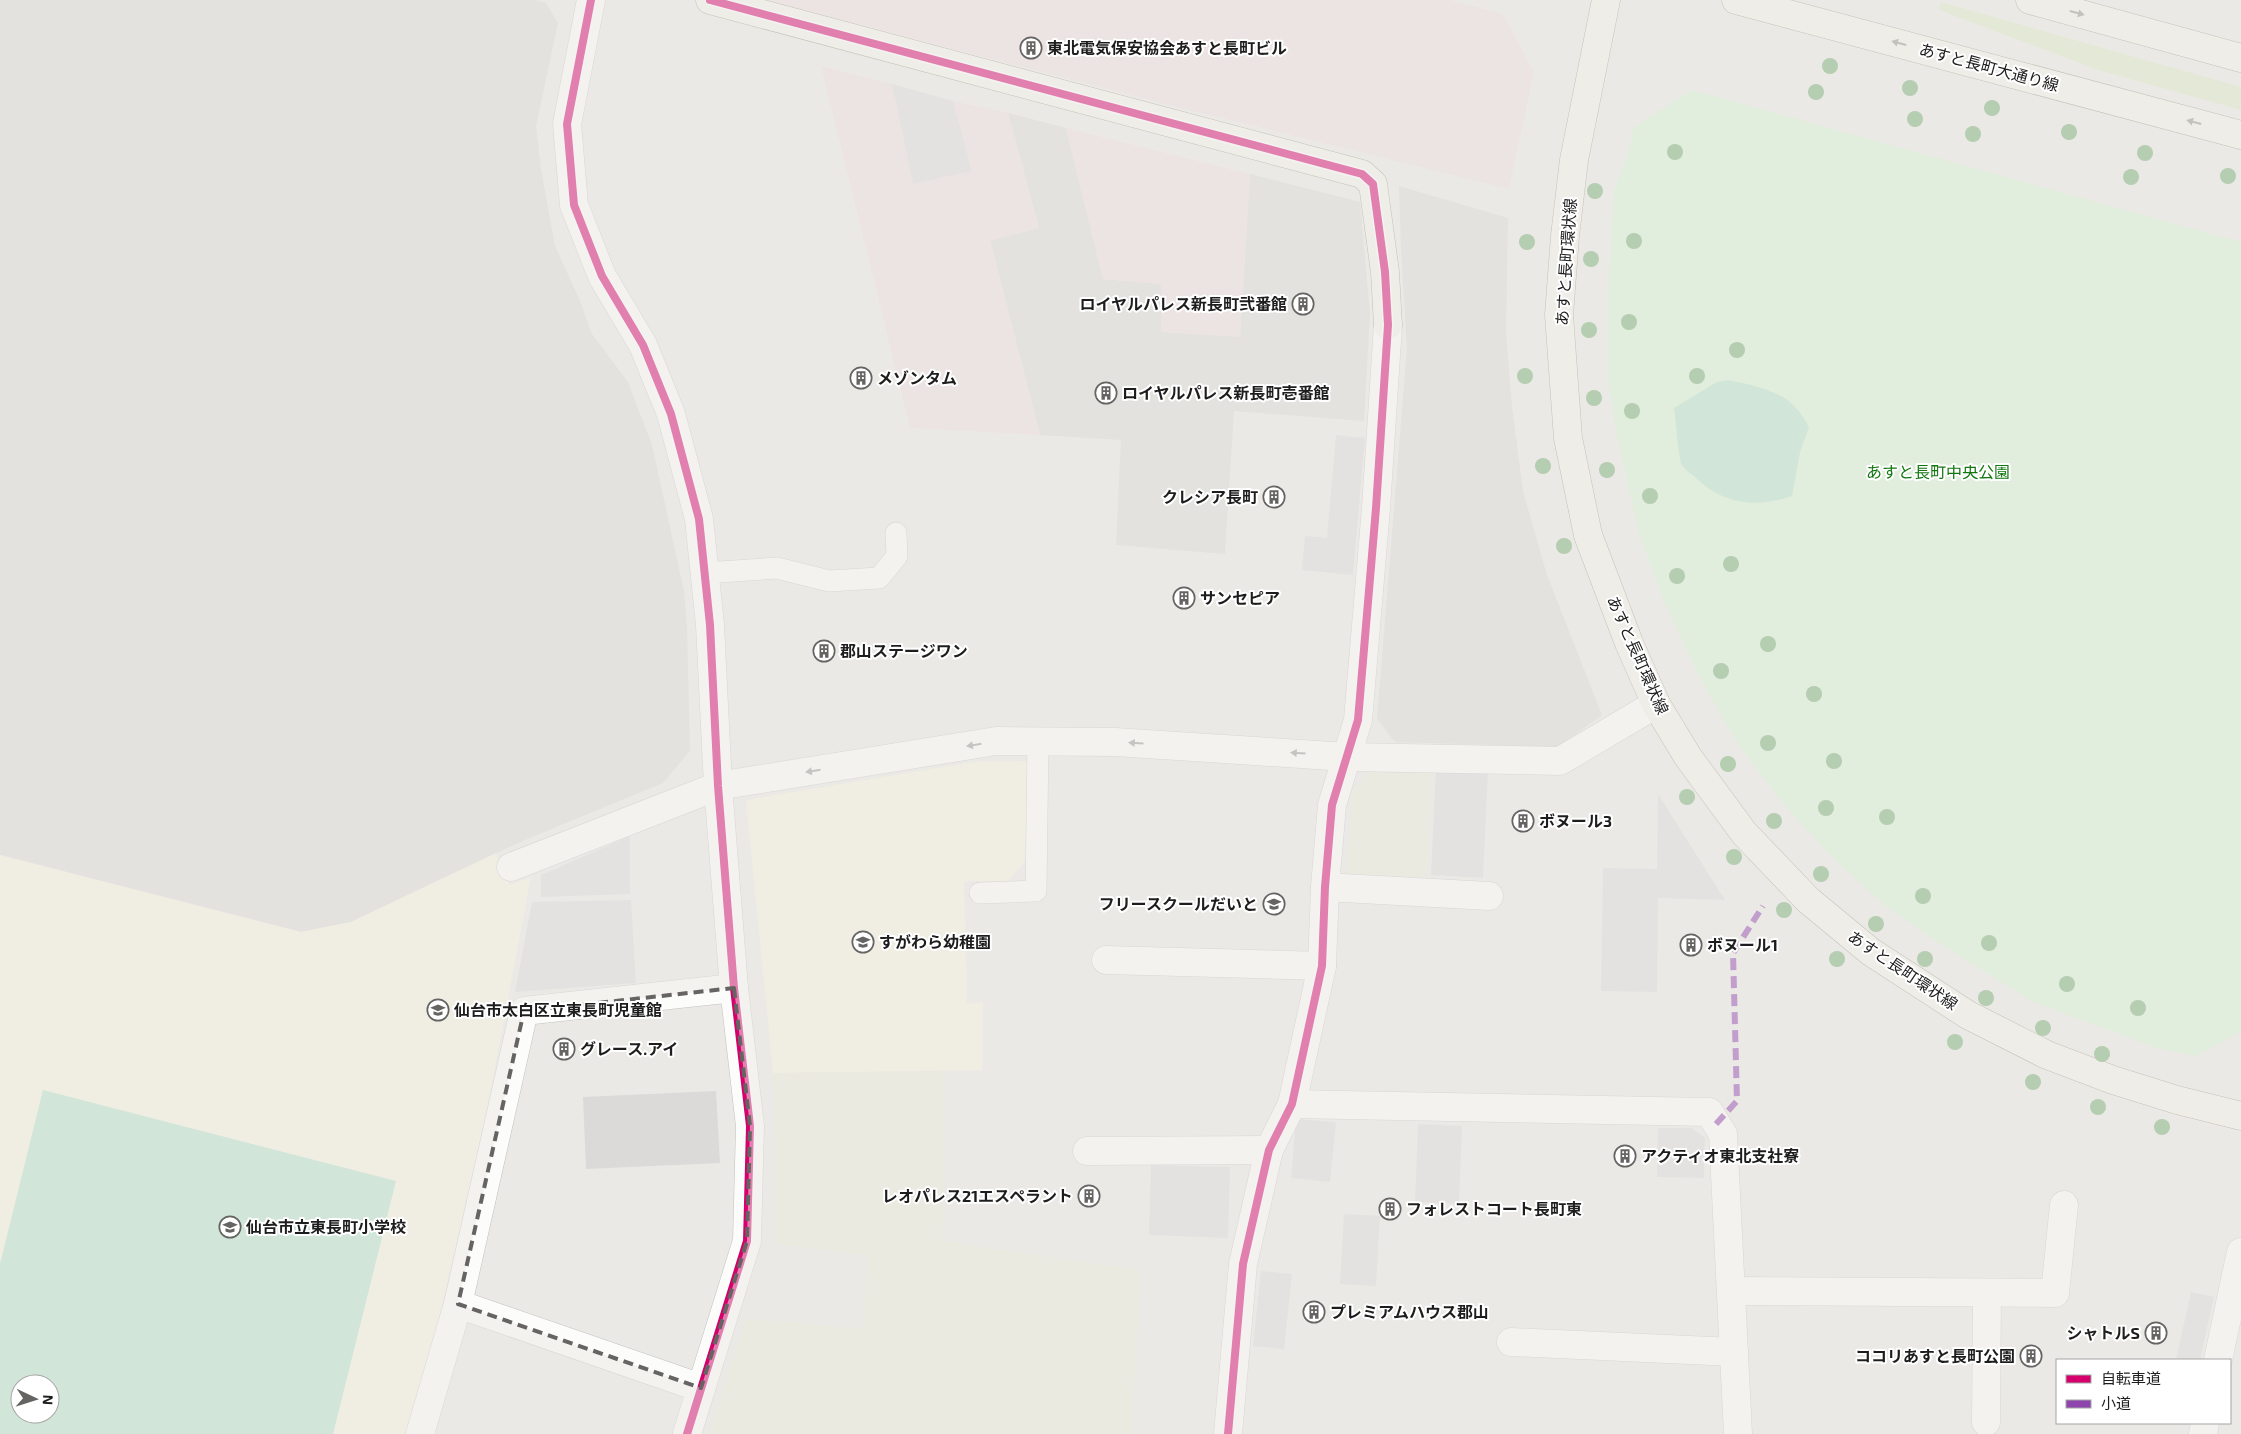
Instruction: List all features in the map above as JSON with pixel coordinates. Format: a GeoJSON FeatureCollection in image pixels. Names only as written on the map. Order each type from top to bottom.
{"type":"FeatureCollection","features":[{"type":"Feature","properties":{"kind":"street"},"geometry":{"type":"LineString","coordinates":[[591,0],[567,124],[574,205],[602,276],[643,345],[671,414],[699,519],[710,625],[718,786],[734,988],[750,1126],[747,1241],[687,1434]]}},
{"type":"Feature","properties":{"kind":"street"},"geometry":{"type":"LineString","coordinates":[[710,0],[1362,174],[1373,184],[1385,272],[1388,325],[1377,498],[1358,720],[1332,805],[1325,887],[1322,966],[1292,1104],[1269,1150],[1243,1264],[1228,1434]]}},
{"type":"Feature","properties":{"kind":"street","name":"あすと長町環状線"},"geometry":{"type":"LineString","coordinates":[[1606,0],[1574,160],[1565,236],[1560,324],[1568,438],[1588,535],[1629,643],[1656,704],[1688,757],[1744,833],[1808,900],[1870,952],[1968,1015],[2047,1054],[2113,1080],[2177,1100],[2241,1116]]}},
{"type":"Feature","properties":{"kind":"street","name":"あすと長町大通り線"},"geometry":{"type":"LineString","coordinates":[[1736,0],[2241,135]]}},
{"type":"Feature","properties":{"kind":"street"},"geometry":{"type":"LineString","coordinates":[[2030,0],[2241,58]]}},
{"type":"Feature","properties":{"kind":"street"},"geometry":{"type":"LineString","coordinates":[[511,866],[718,786],[996,741],[1115,742],[1347,757],[1560,762],[1656,704]]}},
{"type":"Feature","properties":{"kind":"street"},"geometry":{"type":"LineString","coordinates":[[1325,887],[1489,896]]}},
{"type":"Feature","properties":{"kind":"street"},"geometry":{"type":"LineString","coordinates":[[1106,960],[1322,966]]}},
{"type":"Feature","properties":{"kind":"street"},"geometry":{"type":"LineString","coordinates":[[420,1434],[458,1304],[524,1011],[734,988]]}},
{"type":"Feature","properties":{"kind":"street"},"geometry":{"type":"LineString","coordinates":[[1292,1104],[1708,1112],[1723,1134],[1738,1434]]}},
{"type":"Feature","properties":{"kind":"street"},"geometry":{"type":"LineString","coordinates":[[1087,1152],[1269,1150]]}},
{"type":"Feature","properties":{"kind":"street"},"geometry":{"type":"LineString","coordinates":[[1731,1290],[2055,1293],[2064,1205]]}},
{"type":"Feature","properties":{"kind":"street"},"geometry":{"type":"LineString","coordinates":[[2218,1359],[2236,1301],[2241,1252]]}},
{"type":"Feature","properties":{"kind":"street"},"geometry":{"type":"LineString","coordinates":[[1986,1422],[1987,1293]]}},
{"type":"Feature","properties":{"kind":"street"},"geometry":{"type":"LineString","coordinates":[[458,1304],[701,1388]]}},
{"type":"Feature","properties":{"kind":"street"},"geometry":{"type":"LineString","coordinates":[[1511,1342],[1734,1352]]}},
{"type":"Feature","properties":{"kind":"lane"},"geometry":{"type":"LineString","coordinates":[[705,572],[777,568],[829,581],[879,578],[897,556],[896,533]]}},
{"type":"Feature","properties":{"kind":"lane"},"geometry":{"type":"LineString","coordinates":[[980,893],[1036,891],[1038,741]]}},
{"type":"Feature","properties":{"kind":"highlighted area"},"geometry":{"type":"Polygon","coordinates":[[[734,988],[750,1126],[747,1241],[701,1388],[458,1304],[524,1011],[734,988]]]}},
{"type":"Feature","properties":{"kind":"shaded area"},"geometry":{"type":"Polygon","coordinates":[[[0,0],[534,0],[546,3],[558,23],[536,126],[541,169],[555,246],[580,301],[592,334],[628,382],[652,445],[684,591],[687,627],[690,751],[663,783],[520,842],[351,922],[301,932],[0,855],[0,0]]]}},
{"type":"Feature","properties":{"kind":"shaded area"},"geometry":{"type":"Polygon","coordinates":[[[765,0],[1450,0],[1503,14],[1534,72],[1509,189],[1169,105],[765,0]]]}},
{"type":"Feature","properties":{"kind":"shaded area"},"geometry":{"type":"Polygon","coordinates":[[[821,66],[892,84],[913,184],[972,170],[953,101],[1008,113],[1039,228],[990,241],[1040,435],[910,428],[821,66]]]}},
{"type":"Feature","properties":{"kind":"shaded area"},"geometry":{"type":"Polygon","coordinates":[[[892,84],[953,101],[972,171],[913,184],[892,84]]]}},
{"type":"Feature","properties":{"kind":"shaded area"},"geometry":{"type":"Polygon","coordinates":[[[1008,113],[1066,128],[1103,279],[1161,284],[1161,332],[1240,336],[1250,174],[1360,202],[1370,314],[1364,421],[1234,411],[1225,554],[1116,545],[1121,440],[1040,435],[990,240],[1039,228],[1008,113]]]}},
{"type":"Feature","properties":{"kind":"shaded area"},"geometry":{"type":"Polygon","coordinates":[[[1066,128],[1250,174],[1240,337],[1161,332],[1161,284],[1103,279],[1066,128]]]}},
{"type":"Feature","properties":{"kind":"shaded area"},"geometry":{"type":"Polygon","coordinates":[[[1399,186],[1508,218],[1506,332],[1512,407],[1523,491],[1547,575],[1602,715],[1557,747],[1395,742],[1377,719],[1407,348],[1399,186]]]}},
{"type":"Feature","properties":{"kind":"shaded area"},"geometry":{"type":"Polygon","coordinates":[[[1336,435],[1365,438],[1353,575],[1302,570],[1305,536],[1327,538],[1336,435]]]}},
{"type":"Feature","properties":{"kind":"shaded area","name":"すがわら幼稚園"},"geometry":{"type":"Polygon","coordinates":[[[1030,761],[1028,858],[1008,881],[964,881],[967,1004],[983,1002],[982,1070],[773,1073],[746,800],[973,762],[1030,761]]]}},
{"type":"Feature","properties":{"kind":"shaded area"},"geometry":{"type":"Polygon","coordinates":[[[1373,768],[1431,770],[1426,878],[1348,874],[1351,793],[1373,768]]]}},
{"type":"Feature","properties":{"kind":"shaded area"},"geometry":{"type":"Polygon","coordinates":[[[1436,768],[1488,771],[1483,878],[1431,875],[1436,768]]]}},
{"type":"Feature","properties":{"kind":"shaded area"},"geometry":{"type":"Polygon","coordinates":[[[1658,794],[1725,900],[1658,898],[1657,992],[1601,991],[1603,868],[1657,869],[1658,794]]]}},
{"type":"Feature","properties":{"kind":"shaded area"},"geometry":{"type":"Polygon","coordinates":[[[630,836],[630,894],[541,897],[541,875],[630,836]]]}},
{"type":"Feature","properties":{"kind":"shaded area","name":"仙台市立東長町小学校"},"geometry":{"type":"Polygon","coordinates":[[[496,853],[510,885],[531,877],[486,1114],[434,1340],[408,1434],[0,1434],[0,855],[301,932],[351,922],[496,853]]]}},
{"type":"Feature","properties":{"kind":"shaded area"},"geometry":{"type":"Polygon","coordinates":[[[631,900],[636,983],[515,992],[532,902],[631,900]]]}},
{"type":"Feature","properties":{"kind":"shaded area"},"geometry":{"type":"Polygon","coordinates":[[[945,1071],[943,1241],[1141,1270],[1132,1434],[709,1434],[746,1318],[863,1329],[867,1255],[776,1244],[773,1073],[945,1071]]]}},
{"type":"Feature","properties":{"kind":"shaded area"},"geometry":{"type":"Polygon","coordinates":[[[716,1091],[720,1163],[586,1169],[583,1097],[716,1091]]]}},
{"type":"Feature","properties":{"kind":"shaded area"},"geometry":{"type":"Polygon","coordinates":[[[1296,1119],[1336,1122],[1330,1182],[1291,1178],[1296,1119]]]}},
{"type":"Feature","properties":{"kind":"shaded area"},"geometry":{"type":"Polygon","coordinates":[[[1418,1124],[1462,1126],[1459,1204],[1415,1202],[1418,1124]]]}},
{"type":"Feature","properties":{"kind":"shaded area"},"geometry":{"type":"Polygon","coordinates":[[[1658,1128],[1692,1128],[1705,1138],[1704,1178],[1657,1177],[1658,1128]]]}},
{"type":"Feature","properties":{"kind":"shaded area"},"geometry":{"type":"Polygon","coordinates":[[[1151,1165],[1230,1167],[1228,1238],[1149,1235],[1151,1165]]]}},
{"type":"Feature","properties":{"kind":"shaded area"},"geometry":{"type":"Polygon","coordinates":[[[1344,1214],[1380,1216],[1376,1286],[1340,1284],[1344,1214]]]}},
{"type":"Feature","properties":{"kind":"shaded area"},"geometry":{"type":"Polygon","coordinates":[[[1261,1271],[1292,1274],[1284,1349],[1253,1346],[1261,1271]]]}},
{"type":"Feature","properties":{"kind":"shaded area"},"geometry":{"type":"Polygon","coordinates":[[[2191,1292],[2214,1297],[2200,1359],[2176,1359],[2191,1292]]]}},
{"type":"Feature","properties":{"kind":"green space"},"geometry":{"type":"Polygon","coordinates":[[[1941,2],[2241,87],[2241,110],[2098,70],[1939,10],[1941,2]]]}},
{"type":"Feature","properties":{"kind":"green space","name":"あすと長町中央公園"},"geometry":{"type":"Polygon","coordinates":[[[1692,90],[2241,242],[2241,1032],[2195,1056],[2160,1049],[2033,1002],[1948,949],[1884,905],[1835,860],[1785,806],[1739,746],[1699,677],[1663,599],[1639,534],[1616,432],[1608,379],[1608,294],[1614,191],[1630,146],[1633,128],[1692,90]]]}},
{"type":"Feature","properties":{"kind":"green space"},"geometry":{"type":"Polygon","coordinates":[[[1729,380],[1755,386],[1781,396],[1797,409],[1809,427],[1800,452],[1792,496],[1779,500],[1754,503],[1729,499],[1707,487],[1682,465],[1674,408],[1717,382],[1729,380]]]}},
{"type":"Feature","properties":{"kind":"green space"},"geometry":{"type":"Polygon","coordinates":[[[43,1090],[396,1181],[333,1434],[0,1434],[0,1264],[43,1090]]]}},
{"type":"Feature","properties":{"kind":"marked path"},"geometry":{"type":"LineString","coordinates":[[1716,1124],[1737,1101],[1733,953],[1763,906]]}},
{"type":"Feature","properties":{"kind":"cycle path"},"geometry":{"type":"LineString","coordinates":[[591,0],[567,124],[574,205],[602,276],[643,345],[671,414],[699,519],[710,625],[718,786],[734,988],[750,1126],[747,1241],[687,1434]]}},
{"type":"Feature","properties":{"kind":"cycle path"},"geometry":{"type":"LineString","coordinates":[[710,0],[1362,174],[1373,184],[1385,272],[1388,325],[1376,508],[1358,720],[1332,805],[1325,887],[1322,966],[1292,1104],[1269,1150],[1243,1264],[1228,1434]]}},
{"type":"Feature","properties":{"kind":"place","name":"東北電気保安協会あすと長町ビル"},"geometry":{"type":"Point","coordinates":[1031,48]}},
{"type":"Feature","properties":{"kind":"place","name":"ロイヤルパレス新長町弐番館"},"geometry":{"type":"Point","coordinates":[1303,304]}},
{"type":"Feature","properties":{"kind":"place","name":"メゾンタム"},"geometry":{"type":"Point","coordinates":[861,378]}},
{"type":"Feature","properties":{"kind":"place","name":"ロイヤルパレス新長町壱番館"},"geometry":{"type":"Point","coordinates":[1106,393]}},
{"type":"Feature","properties":{"kind":"place","name":"クレシア長町"},"geometry":{"type":"Point","coordinates":[1274,497]}},
{"type":"Feature","properties":{"kind":"place","name":"サンセピア"},"geometry":{"type":"Point","coordinates":[1184,598]}},
{"type":"Feature","properties":{"kind":"place","name":"郡山ステージワン"},"geometry":{"type":"Point","coordinates":[824,651]}},
{"type":"Feature","properties":{"kind":"place","name":"ボヌール3"},"geometry":{"type":"Point","coordinates":[1523,821]}},
{"type":"Feature","properties":{"kind":"place","name":"フリースクールだいと"},"geometry":{"type":"Point","coordinates":[1274,904]}},
{"type":"Feature","properties":{"kind":"place","name":"すがわら幼稚園"},"geometry":{"type":"Point","coordinates":[863,942]}},
{"type":"Feature","properties":{"kind":"place","name":"ボヌール1"},"geometry":{"type":"Point","coordinates":[1691,945]}},
{"type":"Feature","properties":{"kind":"place","name":"仙台市太白区立東長町児童館"},"geometry":{"type":"Point","coordinates":[438,1010]}},
{"type":"Feature","properties":{"kind":"place","name":"グレース.アイ"},"geometry":{"type":"Point","coordinates":[564,1049]}},
{"type":"Feature","properties":{"kind":"place","name":"アクティオ東北支社寮"},"geometry":{"type":"Point","coordinates":[1625,1156]}},
{"type":"Feature","properties":{"kind":"place","name":"レオパレス21エスペラント"},"geometry":{"type":"Point","coordinates":[1089,1196]}},
{"type":"Feature","properties":{"kind":"place","name":"フォレストコート長町東"},"geometry":{"type":"Point","coordinates":[1390,1209]}},
{"type":"Feature","properties":{"kind":"place","name":"仙台市立東長町小学校"},"geometry":{"type":"Point","coordinates":[230,1227]}},
{"type":"Feature","properties":{"kind":"place","name":"プレミアムハウス郡山"},"geometry":{"type":"Point","coordinates":[1314,1312]}},
{"type":"Feature","properties":{"kind":"place","name":"シャトルS"},"geometry":{"type":"Point","coordinates":[2156,1333]}},
{"type":"Feature","properties":{"kind":"place","name":"ココリあすと長町公園"},"geometry":{"type":"Point","coordinates":[2031,1356]}}]}
